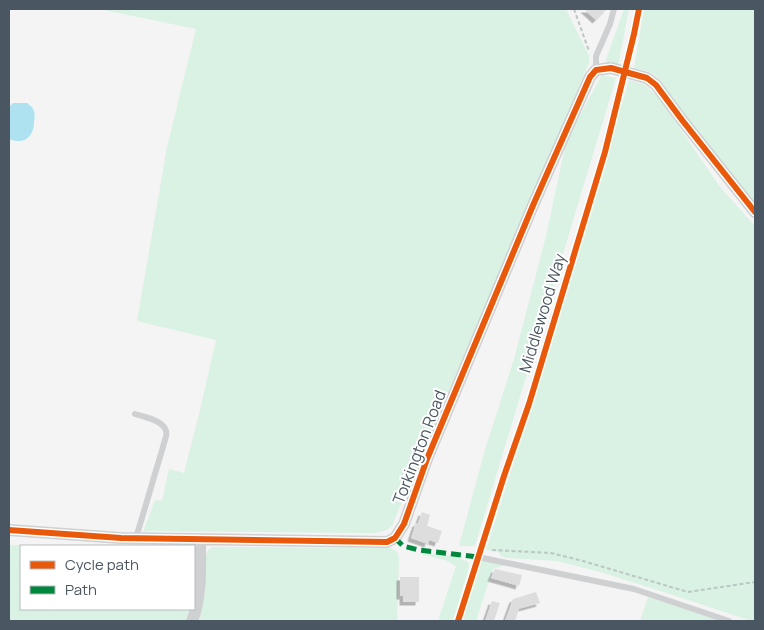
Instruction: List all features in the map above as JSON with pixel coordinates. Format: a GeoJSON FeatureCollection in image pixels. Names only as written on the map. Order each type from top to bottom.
{"type":"FeatureCollection","features":[{"type":"Feature","properties":{"kind":"street"},"geometry":{"type":"LineString","coordinates":[[596,70],[610,68],[647,78],[656,84],[755,212]]}},
{"type":"Feature","properties":{"kind":"street","name":"Torkington Road"},"geometry":{"type":"LineString","coordinates":[[9,530],[200,540],[387,542],[395,538],[404,524],[427,459],[534,203],[590,77],[596,70]]}},
{"type":"Feature","properties":{"kind":"street"},"geometry":{"type":"LineString","coordinates":[[192,621],[196,610],[199,581],[200,540]]}},
{"type":"Feature","properties":{"kind":"lane"},"geometry":{"type":"LineString","coordinates":[[596,70],[596,56],[610,24],[614,9]]}},
{"type":"Feature","properties":{"kind":"lane"},"geometry":{"type":"LineString","coordinates":[[135,414],[156,421],[166,431],[136,538]]}},
{"type":"Feature","properties":{"kind":"lane"},"geometry":{"type":"LineString","coordinates":[[478,557],[634,589],[729,621]]}},
{"type":"Feature","properties":{"kind":"path"},"geometry":{"type":"LineString","coordinates":[[574,9],[596,70]]}},
{"type":"Feature","properties":{"kind":"path"},"geometry":{"type":"LineString","coordinates":[[478,557],[480,550],[551,553],[688,592],[755,582]]}},
{"type":"Feature","properties":{"kind":"green space"},"geometry":{"type":"Polygon","coordinates":[[[99,9],[566,9],[589,56],[589,63],[392,526],[386,530],[370,533],[143,532],[155,500],[162,501],[169,469],[184,473],[216,340],[137,321],[167,147],[196,29],[99,9]]]}},
{"type":"Feature","properties":{"kind":"green space"},"geometry":{"type":"Polygon","coordinates":[[[624,9],[629,9],[618,66],[605,62],[624,9]]]}},
{"type":"Feature","properties":{"kind":"green space"},"geometry":{"type":"Polygon","coordinates":[[[644,9],[755,9],[755,206],[659,79],[652,73],[634,68],[644,9]]]}},
{"type":"Feature","properties":{"kind":"green space"},"geometry":{"type":"Polygon","coordinates":[[[602,75],[616,78],[475,546],[459,546],[484,453],[514,359],[546,236],[567,138],[602,75]]]}},
{"type":"Feature","properties":{"kind":"green space"},"geometry":{"type":"Polygon","coordinates":[[[629,80],[643,84],[658,96],[720,187],[755,226],[755,621],[600,572],[557,561],[507,558],[501,556],[498,552],[486,550],[571,280],[629,80]]]}},
{"type":"Feature","properties":{"kind":"green space"},"geometry":{"type":"Polygon","coordinates":[[[9,545],[20,546],[20,610],[190,610],[185,621],[9,621],[9,545]]]}},
{"type":"Feature","properties":{"kind":"green space"},"geometry":{"type":"Polygon","coordinates":[[[212,547],[390,548],[398,553],[399,557],[397,621],[199,621],[205,594],[206,555],[212,547]]]}},
{"type":"Feature","properties":{"kind":"green space"},"geometry":{"type":"Polygon","coordinates":[[[417,553],[455,556],[468,562],[469,567],[453,621],[438,621],[456,566],[445,560],[417,553]]]}},
{"type":"Feature","properties":{"kind":"green space"},"geometry":{"type":"Polygon","coordinates":[[[481,560],[506,565],[493,569],[476,621],[462,621],[481,560]]]}},
{"type":"Feature","properties":{"kind":"green space"},"geometry":{"type":"Polygon","coordinates":[[[648,597],[720,621],[640,621],[648,597]]]}},
{"type":"Feature","properties":{"kind":"water"},"geometry":{"type":"Polygon","coordinates":[[[13,103],[27,103],[34,112],[34,127],[30,136],[24,140],[14,141],[9,139],[9,107],[13,103]]]}},
{"type":"Feature","properties":{"kind":"building"},"geometry":{"type":"Polygon","coordinates":[[[584,9],[607,9],[596,20],[584,9]]]}},
{"type":"Feature","properties":{"kind":"building"},"geometry":{"type":"Polygon","coordinates":[[[422,512],[430,515],[427,526],[442,531],[438,543],[429,540],[428,544],[411,538],[422,512]]]}},
{"type":"Feature","properties":{"kind":"building"},"geometry":{"type":"Polygon","coordinates":[[[495,569],[522,575],[519,586],[491,578],[495,569]]]}},
{"type":"Feature","properties":{"kind":"building"},"geometry":{"type":"Polygon","coordinates":[[[400,577],[419,577],[419,602],[403,602],[403,596],[400,596],[400,577]]]}},
{"type":"Feature","properties":{"kind":"building"},"geometry":{"type":"Polygon","coordinates":[[[536,592],[540,603],[518,609],[515,621],[505,621],[513,599],[536,592]]]}},
{"type":"Feature","properties":{"kind":"building"},"geometry":{"type":"Polygon","coordinates":[[[492,601],[500,603],[494,621],[485,621],[492,601]]]}},
{"type":"Feature","properties":{"kind":"marked path"},"geometry":{"type":"LineString","coordinates":[[395,538],[403,546],[419,550],[478,557]]}},
{"type":"Feature","properties":{"kind":"cycle path","name":"Middlewood Way"},"geometry":{"type":"LineString","coordinates":[[458,621],[529,404],[605,152],[639,9]]}},
{"type":"Feature","properties":{"kind":"cycle path"},"geometry":{"type":"LineString","coordinates":[[9,530],[121,538],[387,542],[395,538],[404,524],[427,459],[534,203],[590,77],[596,70],[611,68],[647,78],[656,85],[755,212]]}}]}
